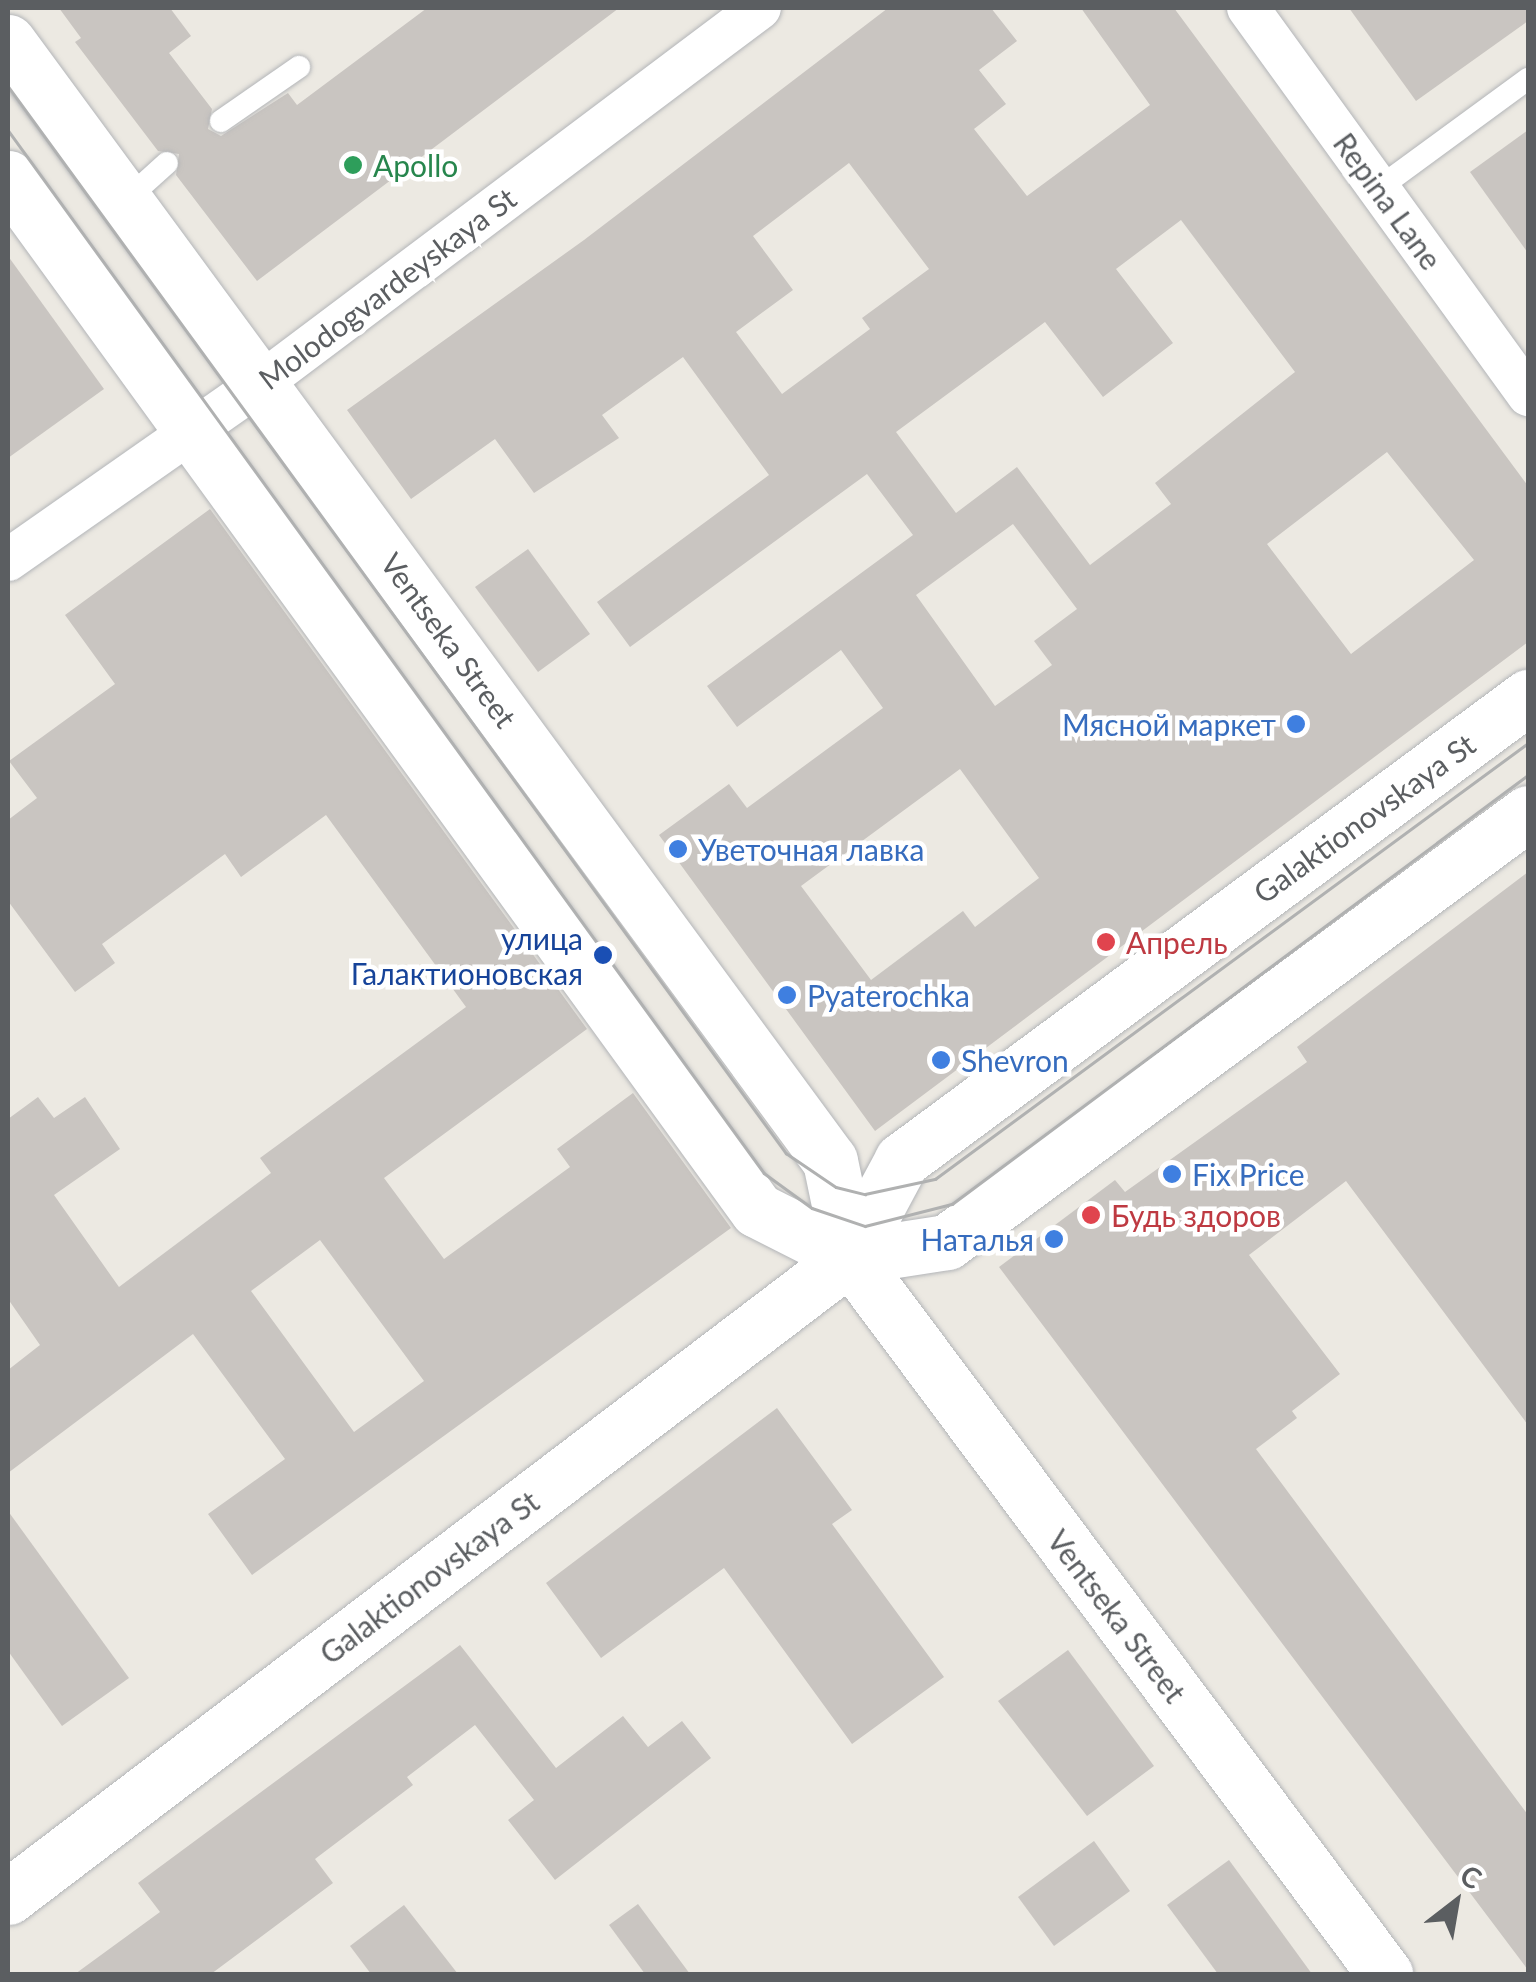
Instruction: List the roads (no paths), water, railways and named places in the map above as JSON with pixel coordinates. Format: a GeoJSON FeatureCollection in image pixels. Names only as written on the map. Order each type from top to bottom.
{"type":"FeatureCollection","features":[{"type":"Feature","properties":{"kind":"main road","name":"Ventseka Street"},"geometry":{"type":"LineString","coordinates":[[8,42],[830,1161],[850,1257],[1385,1974]]}},
{"type":"Feature","properties":{"kind":"main road","name":"Ventseka Street"},"geometry":{"type":"LineString","coordinates":[[8,178],[757,1210],[850,1257]]}},
{"type":"Feature","properties":{"kind":"main road","name":"Galaktionovskaya St"},"geometry":{"type":"LineString","coordinates":[[8,1897],[850,1257],[902,1160],[1528,697]]}},
{"type":"Feature","properties":{"kind":"main road","name":"Galaktionovskaya St"},"geometry":{"type":"LineString","coordinates":[[850,1257],[947,1242],[1528,812]]}},
{"type":"Feature","properties":{"kind":"street","name":"Molodogvardeyskaya St"},"geometry":{"type":"LineString","coordinates":[[8,560],[261,383],[760,8]]}},
{"type":"Feature","properties":{"kind":"street","name":"Repina Lane"},"geometry":{"type":"LineString","coordinates":[[1248,8],[1528,395]]}},
{"type":"Feature","properties":{"kind":"lane"},"geometry":{"type":"LineString","coordinates":[[221,121],[299,67]]}},
{"type":"Feature","properties":{"kind":"lane"},"geometry":{"type":"LineString","coordinates":[[1379,188],[1528,79]]}},
{"type":"Feature","properties":{"kind":"lane"},"geometry":{"type":"LineString","coordinates":[[126,200],[167,164]]}},
{"type":"Feature","properties":{"kind":"tram line"},"geometry":{"type":"LineString","coordinates":[[8,86],[786,1153],[836,1187],[865,1194],[935,1179],[1528,743]]}},
{"type":"Feature","properties":{"kind":"tram line"},"geometry":{"type":"LineString","coordinates":[[8,130],[764,1173],[812,1208],[865,1226],[952,1204],[1528,775]]}},
{"type":"Feature","properties":{"kind":"place","name":"Apollo"},"geometry":{"type":"Point","coordinates":[353,165]}},
{"type":"Feature","properties":{"kind":"place","name":"Мясной маркет"},"geometry":{"type":"Point","coordinates":[1296,724]}},
{"type":"Feature","properties":{"kind":"place","name":"Уветочная лавка"},"geometry":{"type":"Point","coordinates":[678,849]}},
{"type":"Feature","properties":{"kind":"place","name":"Апрель"},"geometry":{"type":"Point","coordinates":[1106,942]}},
{"type":"Feature","properties":{"kind":"place","name":"улица Галактионовская"},"geometry":{"type":"Point","coordinates":[603,955]}},
{"type":"Feature","properties":{"kind":"place","name":"Pyaterochka"},"geometry":{"type":"Point","coordinates":[787,995]}},
{"type":"Feature","properties":{"kind":"place","name":"Shevron"},"geometry":{"type":"Point","coordinates":[941,1060]}},
{"type":"Feature","properties":{"kind":"place","name":"Fix Price"},"geometry":{"type":"Point","coordinates":[1172,1174]}},
{"type":"Feature","properties":{"kind":"place","name":"Будь здоров"},"geometry":{"type":"Point","coordinates":[1091,1215]}},
{"type":"Feature","properties":{"kind":"place","name":"Наталья"},"geometry":{"type":"Point","coordinates":[1054,1239]}}]}
